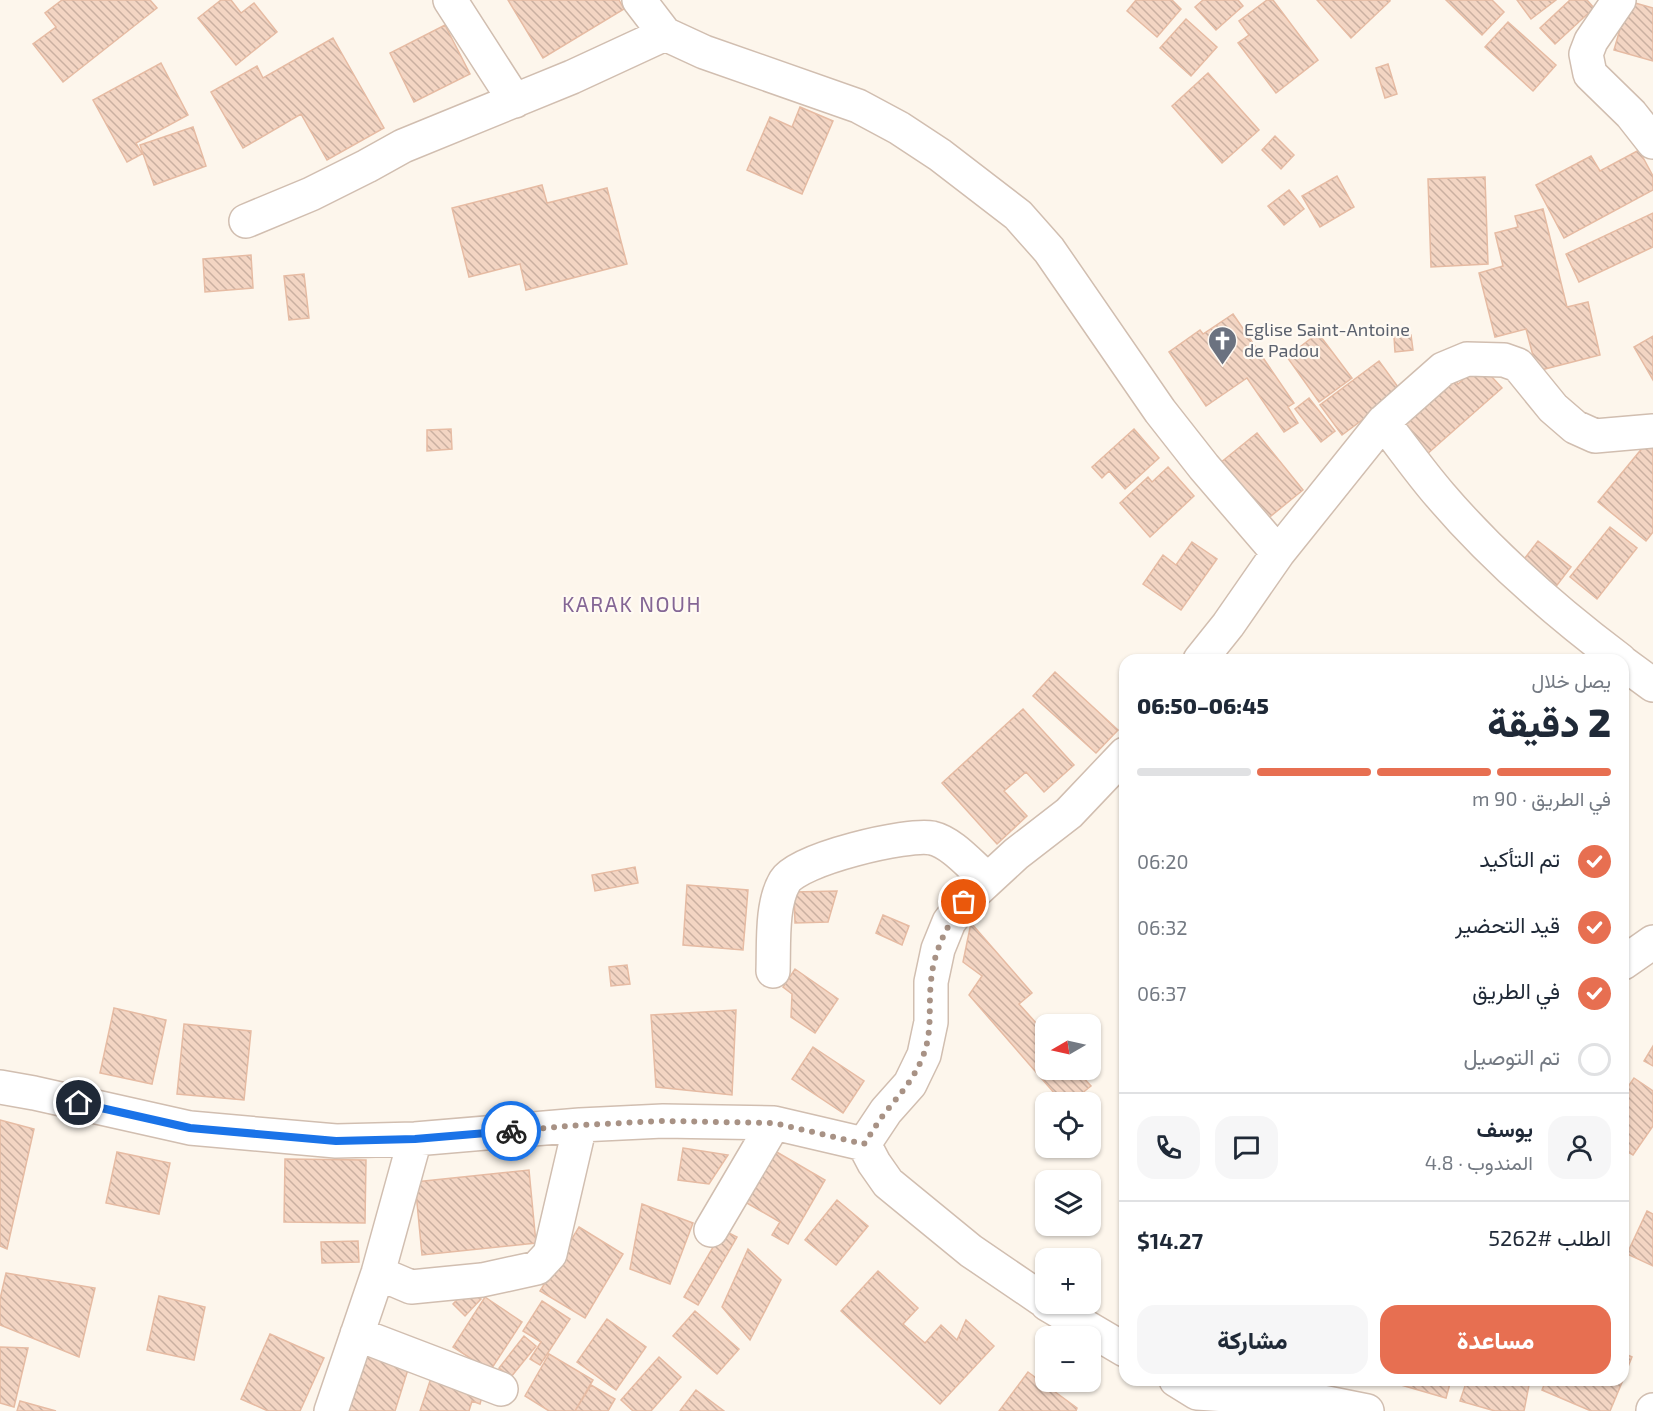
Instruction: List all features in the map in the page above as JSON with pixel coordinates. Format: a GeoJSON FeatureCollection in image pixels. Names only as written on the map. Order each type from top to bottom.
{"type":"FeatureCollection","features":[{"type":"Feature","properties":{"kind":"street"},"geometry":{"type":"LineString","coordinates":[[450,0],[515,100]]}},
{"type":"Feature","properties":{"kind":"street"},"geometry":{"type":"LineString","coordinates":[[639,0],[665,34],[704,52],[858,106],[899,128],[940,155],[1018,215],[1049,250],[1160,411],[1204,467],[1278,553]]}},
{"type":"Feature","properties":{"kind":"street"},"geometry":{"type":"LineString","coordinates":[[1618,0],[1591,41],[1586,54],[1590,74],[1631,114],[1653,142]]}},
{"type":"Feature","properties":{"kind":"street"},"geometry":{"type":"LineString","coordinates":[[246,221],[311,194],[403,146],[665,34]]}},
{"type":"Feature","properties":{"kind":"street"},"geometry":{"type":"LineString","coordinates":[[1205,654],[1278,553],[1383,422],[1443,369],[1467,359],[1504,360],[1518,365],[1553,408],[1575,427],[1595,436],[1653,431]]}},
{"type":"Feature","properties":{"kind":"street"},"geometry":{"type":"LineString","coordinates":[[1383,422],[1440,495],[1474,531],[1562,616],[1612,654]]}},
{"type":"Feature","properties":{"kind":"street"},"geometry":{"type":"LineString","coordinates":[[1629,667],[1653,686]]}},
{"type":"Feature","properties":{"kind":"street"},"geometry":{"type":"LineString","coordinates":[[864,1144],[886,1111],[909,1084],[924,1055],[931,1022],[931,982],[938,949],[949,922],[964,902],[987,879],[1069,813],[1119,760]]}},
{"type":"Feature","properties":{"kind":"street"},"geometry":{"type":"LineString","coordinates":[[773,971],[775,922],[780,895],[786,879],[802,867],[823,858],[900,838],[931,838],[944,842],[987,879]]}},
{"type":"Feature","properties":{"kind":"street"},"geometry":{"type":"LineString","coordinates":[[1629,959],[1653,942]]}},
{"type":"Feature","properties":{"kind":"street"},"geometry":{"type":"LineString","coordinates":[[0,1087],[190,1128],[336,1141],[415,1139],[580,1125],[663,1121],[774,1123],[864,1144],[888,1183],[971,1251],[1035,1295]]}},
{"type":"Feature","properties":{"kind":"street"},"geometry":{"type":"LineString","coordinates":[[711,1230],[774,1123]]}},
{"type":"Feature","properties":{"kind":"street"},"geometry":{"type":"LineString","coordinates":[[378,1274],[411,1287],[482,1280],[537,1268],[550,1254],[580,1125]]}},
{"type":"Feature","properties":{"kind":"street"},"geometry":{"type":"LineString","coordinates":[[331,1411],[378,1274],[415,1139]]}},
{"type":"Feature","properties":{"kind":"street"},"geometry":{"type":"LineString","coordinates":[[1062,1314],[1119,1347]]}},
{"type":"Feature","properties":{"kind":"street"},"geometry":{"type":"LineString","coordinates":[[357,1334],[501,1389]]}},
{"type":"Feature","properties":{"kind":"street"},"geometry":{"type":"LineString","coordinates":[[1191,1391],[1317,1401],[1367,1411]]}},
{"type":"Feature","properties":{"kind":"building"},"geometry":{"type":"Polygon","coordinates":[[[62,0],[150,0],[157,8],[63,82],[33,44],[56,27],[45,13],[62,0]]]}},
{"type":"Feature","properties":{"kind":"building"},"geometry":{"type":"Polygon","coordinates":[[[221,0],[231,0],[241,13],[254,3],[277,32],[236,65],[198,18],[221,0]]]}},
{"type":"Feature","properties":{"kind":"building"},"geometry":{"type":"Polygon","coordinates":[[[508,0],[619,0],[624,9],[543,58],[508,0]]]}},
{"type":"Feature","properties":{"kind":"building"},"geometry":{"type":"Polygon","coordinates":[[[1136,0],[1172,0],[1181,9],[1157,37],[1127,11],[1136,0]]]}},
{"type":"Feature","properties":{"kind":"building"},"geometry":{"type":"Polygon","coordinates":[[[1203,0],[1238,0],[1243,6],[1216,30],[1195,7],[1203,0]]]}},
{"type":"Feature","properties":{"kind":"building"},"geometry":{"type":"Polygon","coordinates":[[[1267,0],[1273,0],[1318,60],[1276,93],[1238,43],[1249,35],[1239,21],[1267,0]]]}},
{"type":"Feature","properties":{"kind":"building"},"geometry":{"type":"Polygon","coordinates":[[[1317,0],[1390,0],[1390,1],[1351,38],[1317,0]]]}},
{"type":"Feature","properties":{"kind":"building"},"geometry":{"type":"Polygon","coordinates":[[[1446,0],[1492,0],[1504,12],[1482,35],[1446,0]]]}},
{"type":"Feature","properties":{"kind":"building"},"geometry":{"type":"Polygon","coordinates":[[[1517,0],[1556,0],[1531,19],[1517,0]]]}},
{"type":"Feature","properties":{"kind":"building"},"geometry":{"type":"Polygon","coordinates":[[[1570,0],[1587,0],[1594,8],[1555,44],[1540,28],[1570,0]]]}},
{"type":"Feature","properties":{"kind":"building"},"geometry":{"type":"Polygon","coordinates":[[[1628,1],[1653,8],[1653,61],[1614,50],[1628,1]]]}},
{"type":"Feature","properties":{"kind":"building"},"geometry":{"type":"Polygon","coordinates":[[[1186,19],[1217,47],[1191,76],[1160,48],[1186,19]]]}},
{"type":"Feature","properties":{"kind":"building"},"geometry":{"type":"Polygon","coordinates":[[[1508,22],[1556,65],[1533,91],[1485,47],[1508,22]]]}},
{"type":"Feature","properties":{"kind":"building"},"geometry":{"type":"Polygon","coordinates":[[[445,25],[470,74],[414,102],[390,53],[445,25]]]}},
{"type":"Feature","properties":{"kind":"building"},"geometry":{"type":"Polygon","coordinates":[[[333,38],[384,128],[327,160],[301,114],[243,148],[211,92],[257,66],[263,78],[333,38]]]}},
{"type":"Feature","properties":{"kind":"building"},"geometry":{"type":"Polygon","coordinates":[[[161,63],[188,115],[136,143],[142,154],[127,162],[93,100],[161,63]]]}},
{"type":"Feature","properties":{"kind":"building"},"geometry":{"type":"Polygon","coordinates":[[[1388,64],[1397,94],[1385,98],[1376,68],[1388,64]]]}},
{"type":"Feature","properties":{"kind":"building"},"geometry":{"type":"Polygon","coordinates":[[[1208,73],[1259,130],[1222,163],[1172,106],[1208,73]]]}},
{"type":"Feature","properties":{"kind":"building"},"geometry":{"type":"Polygon","coordinates":[[[800,107],[833,121],[802,194],[747,170],[770,117],[792,127],[800,107]]]}},
{"type":"Feature","properties":{"kind":"building"},"geometry":{"type":"Polygon","coordinates":[[[193,127],[206,166],[154,185],[140,145],[193,127]]]}},
{"type":"Feature","properties":{"kind":"building"},"geometry":{"type":"Polygon","coordinates":[[[1275,136],[1294,155],[1281,169],[1262,150],[1275,136]]]}},
{"type":"Feature","properties":{"kind":"building"},"geometry":{"type":"Polygon","coordinates":[[[1639,150],[1653,176],[1653,190],[1564,238],[1536,185],[1591,156],[1600,171],[1639,150]]]}},
{"type":"Feature","properties":{"kind":"building"},"geometry":{"type":"Polygon","coordinates":[[[1337,176],[1354,207],[1320,227],[1302,196],[1337,176]]]}},
{"type":"Feature","properties":{"kind":"building"},"geometry":{"type":"Polygon","coordinates":[[[1485,177],[1488,264],[1431,267],[1428,179],[1485,177]]]}},
{"type":"Feature","properties":{"kind":"building"},"geometry":{"type":"Polygon","coordinates":[[[542,185],[547,203],[607,188],[627,264],[526,290],[520,264],[469,277],[452,208],[542,185]]]}},
{"type":"Feature","properties":{"kind":"building"},"geometry":{"type":"Polygon","coordinates":[[[1289,190],[1304,209],[1284,225],[1268,206],[1289,190]]]}},
{"type":"Feature","properties":{"kind":"building"},"geometry":{"type":"Polygon","coordinates":[[[1543,209],[1567,307],[1588,302],[1600,355],[1537,371],[1526,329],[1495,337],[1479,273],[1503,266],[1495,233],[1518,227],[1515,216],[1543,209]]]}},
{"type":"Feature","properties":{"kind":"building"},"geometry":{"type":"Polygon","coordinates":[[[1653,213],[1653,247],[1579,282],[1566,254],[1653,213]]]}},
{"type":"Feature","properties":{"kind":"building"},"geometry":{"type":"Polygon","coordinates":[[[251,255],[253,288],[205,292],[203,259],[251,255]]]}},
{"type":"Feature","properties":{"kind":"building"},"geometry":{"type":"Polygon","coordinates":[[[304,274],[309,318],[289,320],[284,276],[304,274]]]}},
{"type":"Feature","properties":{"kind":"building","name":"Eglise Saint-Antoine de Padou"},"geometry":{"type":"Polygon","coordinates":[[[1233,314],[1294,403],[1288,407],[1298,423],[1284,432],[1247,378],[1206,406],[1169,352],[1200,330],[1203,334],[1233,314]]]}},
{"type":"Feature","properties":{"kind":"building"},"geometry":{"type":"Polygon","coordinates":[[[1318,333],[1352,378],[1319,402],[1287,357],[1318,333]]]}},
{"type":"Feature","properties":{"kind":"building"},"geometry":{"type":"Polygon","coordinates":[[[1411,335],[1413,350],[1395,352],[1394,337],[1411,335]]]}},
{"type":"Feature","properties":{"kind":"building"},"geometry":{"type":"Polygon","coordinates":[[[1653,336],[1653,380],[1634,347],[1653,336]]]}},
{"type":"Feature","properties":{"kind":"building"},"geometry":{"type":"Polygon","coordinates":[[[1379,361],[1401,391],[1342,435],[1320,405],[1379,361]]]}},
{"type":"Feature","properties":{"kind":"building"},"geometry":{"type":"Polygon","coordinates":[[[1480,364],[1502,388],[1426,455],[1398,423],[1452,376],[1458,384],[1480,364]]]}},
{"type":"Feature","properties":{"kind":"building"},"geometry":{"type":"Polygon","coordinates":[[[1309,398],[1335,431],[1321,442],[1295,409],[1309,398]]]}},
{"type":"Feature","properties":{"kind":"building"},"geometry":{"type":"Polygon","coordinates":[[[451,429],[452,449],[427,451],[427,430],[451,429]]]}},
{"type":"Feature","properties":{"kind":"building"},"geometry":{"type":"Polygon","coordinates":[[[1134,429],[1159,458],[1125,489],[1109,471],[1102,478],[1092,467],[1134,429]]]}},
{"type":"Feature","properties":{"kind":"building"},"geometry":{"type":"Polygon","coordinates":[[[1257,433],[1303,490],[1266,520],[1220,463],[1257,433]]]}},
{"type":"Feature","properties":{"kind":"building"},"geometry":{"type":"Polygon","coordinates":[[[1653,435],[1653,532],[1646,541],[1598,502],[1653,435]]]}},
{"type":"Feature","properties":{"kind":"building"},"geometry":{"type":"Polygon","coordinates":[[[1168,467],[1194,496],[1150,537],[1120,503],[1148,477],[1152,482],[1168,467]]]}},
{"type":"Feature","properties":{"kind":"building"},"geometry":{"type":"Polygon","coordinates":[[[1610,527],[1637,548],[1597,599],[1570,577],[1610,527]]]}},
{"type":"Feature","properties":{"kind":"building"},"geometry":{"type":"Polygon","coordinates":[[[1538,541],[1571,567],[1551,593],[1518,567],[1538,541]]]}},
{"type":"Feature","properties":{"kind":"building"},"geometry":{"type":"Polygon","coordinates":[[[1192,542],[1217,559],[1181,610],[1143,584],[1163,555],[1176,565],[1192,542]]]}},
{"type":"Feature","properties":{"kind":"building"},"geometry":{"type":"Polygon","coordinates":[[[1055,672],[1118,730],[1096,753],[1033,696],[1055,672]]]}},
{"type":"Feature","properties":{"kind":"building"},"geometry":{"type":"Polygon","coordinates":[[[1023,709],[1074,765],[1044,792],[1026,772],[1004,791],[1027,816],[997,844],[942,783],[1023,709]]]}},
{"type":"Feature","properties":{"kind":"building"},"geometry":{"type":"Polygon","coordinates":[[[635,867],[638,883],[595,891],[592,875],[635,867]]]}},
{"type":"Feature","properties":{"kind":"building"},"geometry":{"type":"Polygon","coordinates":[[[687,885],[748,890],[743,950],[683,945],[687,885]]]}},
{"type":"Feature","properties":{"kind":"building"},"geometry":{"type":"Polygon","coordinates":[[[837,891],[828,922],[795,923],[794,892],[837,891]]]}},
{"type":"Feature","properties":{"kind":"building"},"geometry":{"type":"Polygon","coordinates":[[[883,915],[909,926],[902,945],[876,933],[883,915]]]}},
{"type":"Feature","properties":{"kind":"building"},"geometry":{"type":"Polygon","coordinates":[[[971,923],[1032,993],[1019,1004],[1035,1022],[1035,1071],[969,995],[982,976],[963,962],[971,923]]]}},
{"type":"Feature","properties":{"kind":"building"},"geometry":{"type":"Polygon","coordinates":[[[627,965],[630,984],[611,986],[609,967],[627,965]]]}},
{"type":"Feature","properties":{"kind":"building"},"geometry":{"type":"Polygon","coordinates":[[[795,969],[838,999],[815,1033],[791,1017],[792,994],[783,987],[795,969]]]}},
{"type":"Feature","properties":{"kind":"building"},"geometry":{"type":"Polygon","coordinates":[[[114,1008],[166,1020],[152,1084],[100,1073],[114,1008]]]}},
{"type":"Feature","properties":{"kind":"building"},"geometry":{"type":"Polygon","coordinates":[[[736,1010],[732,1095],[656,1087],[651,1015],[736,1010]]]}},
{"type":"Feature","properties":{"kind":"building"},"geometry":{"type":"Polygon","coordinates":[[[184,1024],[251,1031],[244,1100],[177,1094],[184,1024]]]}},
{"type":"Feature","properties":{"kind":"building"},"geometry":{"type":"Polygon","coordinates":[[[1653,1046],[1653,1066],[1644,1061],[1653,1046]]]}},
{"type":"Feature","properties":{"kind":"building"},"geometry":{"type":"Polygon","coordinates":[[[813,1047],[864,1081],[843,1113],[792,1079],[813,1047]]]}},
{"type":"Feature","properties":{"kind":"building"},"geometry":{"type":"Polygon","coordinates":[[[1634,1078],[1653,1091],[1653,1126],[1633,1155],[1629,1153],[1629,1085],[1634,1078]]]}},
{"type":"Feature","properties":{"kind":"building"},"geometry":{"type":"Polygon","coordinates":[[[1043,1080],[1085,1080],[1091,1086],[1084,1092],[1053,1092],[1043,1080]]]}},
{"type":"Feature","properties":{"kind":"building"},"geometry":{"type":"Polygon","coordinates":[[[0,1120],[34,1129],[7,1249],[0,1246],[0,1120]]]}},
{"type":"Feature","properties":{"kind":"building"},"geometry":{"type":"Polygon","coordinates":[[[683,1148],[728,1155],[709,1184],[678,1180],[683,1148]]]}},
{"type":"Feature","properties":{"kind":"building"},"geometry":{"type":"Polygon","coordinates":[[[775,1151],[825,1180],[788,1244],[772,1235],[780,1222],[745,1202],[775,1151]]]}},
{"type":"Feature","properties":{"kind":"building"},"geometry":{"type":"Polygon","coordinates":[[[117,1152],[170,1163],[159,1214],[106,1203],[117,1152]]]}},
{"type":"Feature","properties":{"kind":"building"},"geometry":{"type":"Polygon","coordinates":[[[285,1159],[366,1160],[365,1223],[284,1222],[285,1159]]]}},
{"type":"Feature","properties":{"kind":"building"},"geometry":{"type":"Polygon","coordinates":[[[529,1170],[536,1243],[422,1255],[415,1182],[529,1170]]]}},
{"type":"Feature","properties":{"kind":"building"},"geometry":{"type":"Polygon","coordinates":[[[837,1200],[868,1226],[836,1265],[805,1240],[837,1200]]]}},
{"type":"Feature","properties":{"kind":"building"},"geometry":{"type":"Polygon","coordinates":[[[642,1204],[693,1223],[670,1284],[630,1269],[642,1204]]]}},
{"type":"Feature","properties":{"kind":"building"},"geometry":{"type":"Polygon","coordinates":[[[1647,1211],[1653,1214],[1653,1266],[1629,1255],[1629,1250],[1647,1211]]]}},
{"type":"Feature","properties":{"kind":"building"},"geometry":{"type":"Polygon","coordinates":[[[579,1227],[623,1254],[585,1318],[540,1291],[579,1227]]]}},
{"type":"Feature","properties":{"kind":"building"},"geometry":{"type":"Polygon","coordinates":[[[723,1230],[737,1237],[698,1305],[684,1297],[723,1230]]]}},
{"type":"Feature","properties":{"kind":"building"},"geometry":{"type":"Polygon","coordinates":[[[358,1241],[359,1262],[322,1263],[321,1242],[358,1241]]]}},
{"type":"Feature","properties":{"kind":"building"},"geometry":{"type":"Polygon","coordinates":[[[748,1249],[781,1280],[750,1340],[722,1307],[748,1249]]]}},
{"type":"Feature","properties":{"kind":"building"},"geometry":{"type":"Polygon","coordinates":[[[878,1271],[918,1308],[903,1324],[925,1343],[941,1325],[957,1340],[966,1320],[994,1346],[940,1404],[841,1311],[878,1271]]]}},
{"type":"Feature","properties":{"kind":"building"},"geometry":{"type":"Polygon","coordinates":[[[6,1273],[95,1288],[79,1357],[0,1325],[0,1299],[6,1273]]]}},
{"type":"Feature","properties":{"kind":"building"},"geometry":{"type":"Polygon","coordinates":[[[469,1287],[481,1299],[465,1316],[453,1304],[469,1287]]]}},
{"type":"Feature","properties":{"kind":"building"},"geometry":{"type":"Polygon","coordinates":[[[159,1296],[205,1307],[194,1360],[147,1350],[159,1296]]]}},
{"type":"Feature","properties":{"kind":"building"},"geometry":{"type":"Polygon","coordinates":[[[485,1297],[522,1322],[490,1371],[453,1347],[485,1297]]]}},
{"type":"Feature","properties":{"kind":"building"},"geometry":{"type":"Polygon","coordinates":[[[542,1301],[570,1319],[540,1365],[530,1359],[541,1342],[523,1331],[542,1301]]]}},
{"type":"Feature","properties":{"kind":"building"},"geometry":{"type":"Polygon","coordinates":[[[695,1311],[739,1349],[717,1374],[673,1336],[695,1311]]]}},
{"type":"Feature","properties":{"kind":"building"},"geometry":{"type":"Polygon","coordinates":[[[607,1319],[646,1347],[616,1390],[577,1362],[607,1319]]]}},
{"type":"Feature","properties":{"kind":"building"},"geometry":{"type":"Polygon","coordinates":[[[270,1334],[324,1358],[300,1411],[268,1411],[241,1399],[270,1334]]]}},
{"type":"Feature","properties":{"kind":"building"},"geometry":{"type":"Polygon","coordinates":[[[524,1336],[536,1346],[511,1377],[499,1368],[524,1336]]]}},
{"type":"Feature","properties":{"kind":"building"},"geometry":{"type":"Polygon","coordinates":[[[0,1347],[28,1348],[14,1407],[0,1403],[0,1347]]]}},
{"type":"Feature","properties":{"kind":"building"},"geometry":{"type":"Polygon","coordinates":[[[365,1348],[410,1363],[395,1411],[345,1411],[365,1348]]]}},
{"type":"Feature","properties":{"kind":"building"},"geometry":{"type":"Polygon","coordinates":[[[549,1354],[593,1380],[575,1411],[549,1411],[525,1396],[549,1354]]]}},
{"type":"Feature","properties":{"kind":"building"},"geometry":{"type":"Polygon","coordinates":[[[659,1357],[681,1377],[651,1411],[633,1411],[621,1400],[659,1357]]]}},
{"type":"Feature","properties":{"kind":"building"},"geometry":{"type":"Polygon","coordinates":[[[434,1369],[485,1386],[480,1404],[472,1401],[469,1411],[420,1411],[434,1369]]]}},
{"type":"Feature","properties":{"kind":"building"},"geometry":{"type":"Polygon","coordinates":[[[1028,1372],[1035,1377],[1035,1392],[1055,1392],[1077,1408],[1076,1411],[999,1411],[1028,1372]]]}},
{"type":"Feature","properties":{"kind":"building"},"geometry":{"type":"Polygon","coordinates":[[[591,1385],[615,1399],[608,1411],[575,1411],[591,1385]]]}},
{"type":"Feature","properties":{"kind":"building"},"geometry":{"type":"Polygon","coordinates":[[[1404,1386],[1449,1386],[1446,1398],[1404,1386]]]}},
{"type":"Feature","properties":{"kind":"building"},"geometry":{"type":"Polygon","coordinates":[[[1465,1386],[1529,1386],[1524,1411],[1495,1411],[1460,1401],[1465,1386]]]}},
{"type":"Feature","properties":{"kind":"building"},"geometry":{"type":"Polygon","coordinates":[[[1544,1386],[1620,1386],[1610,1411],[1591,1411],[1542,1390],[1544,1386]]]}},
{"type":"Feature","properties":{"kind":"building"},"geometry":{"type":"Polygon","coordinates":[[[696,1390],[724,1411],[680,1411],[696,1390]]]}},
{"type":"Feature","properties":{"kind":"building"},"geometry":{"type":"Polygon","coordinates":[[[20,1401],[56,1411],[17,1411],[20,1401]]]}},
{"type":"Feature","properties":{"kind":"way so far"},"geometry":{"type":"LineString","coordinates":[[511,1131],[663,1121],[774,1123],[864,1144],[886,1111],[909,1084],[924,1055],[931,1022],[931,982],[938,949],[949,922],[964,902]]}},
{"type":"Feature","properties":{"kind":"place","name":"Eglise Saint-Antoine de Padou"},"geometry":{"type":"Point","coordinates":[1223,366]}},
{"type":"Feature","properties":{"kind":"district","name":"KARAK NOUH"},"geometry":{"type":"Point","coordinates":[632,605]}},
{"type":"Feature","properties":{"kind":"route"},"geometry":{"type":"LineString","coordinates":[[79,1103],[190,1128],[336,1141],[415,1139],[511,1131]]}}]}
